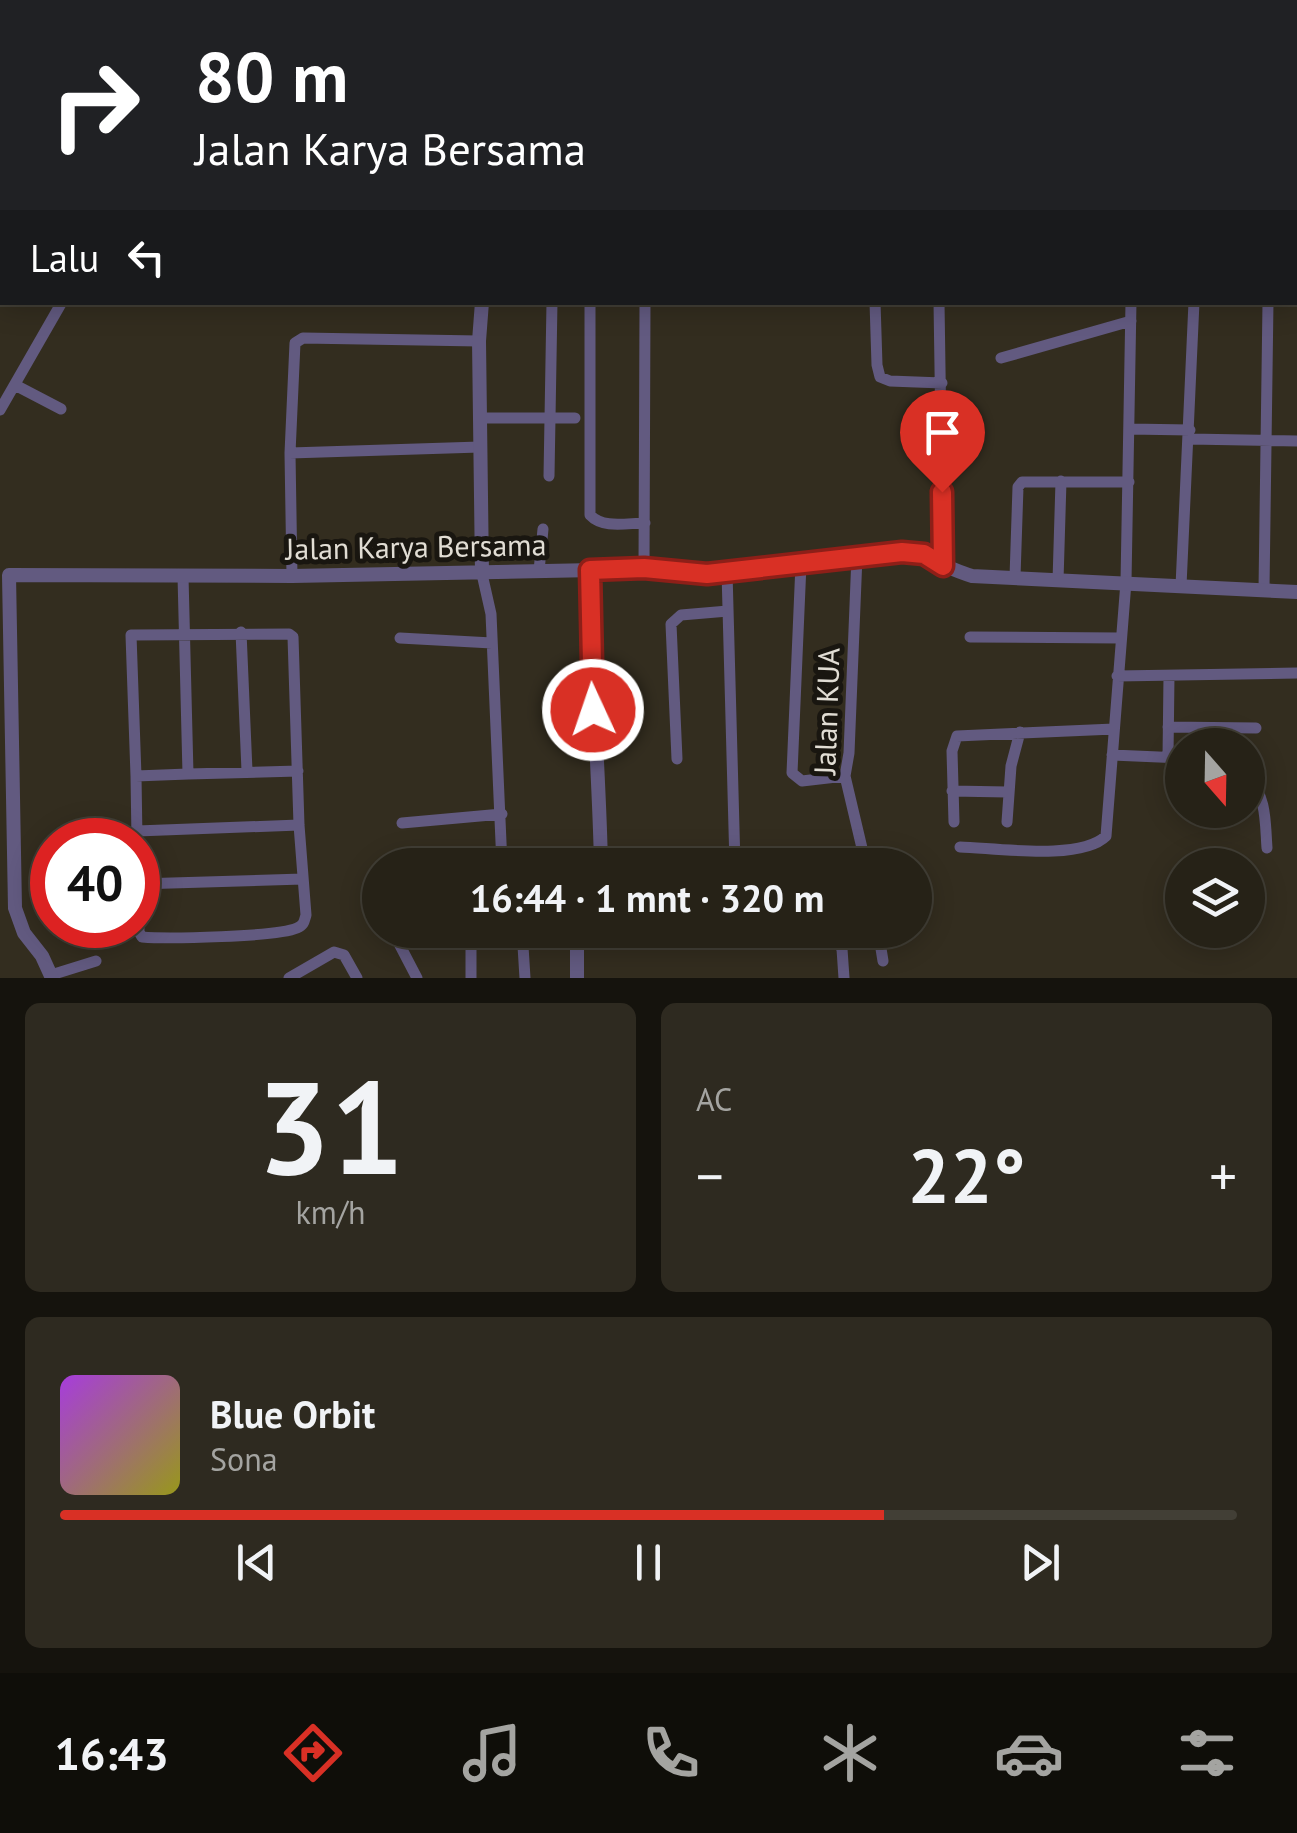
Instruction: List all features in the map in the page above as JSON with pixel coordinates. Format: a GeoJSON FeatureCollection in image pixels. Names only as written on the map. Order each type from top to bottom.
{"type":"FeatureCollection","features":[{"type":"Feature","properties":{"kind":"street"},"geometry":{"type":"LineString","coordinates":[[0,410],[60,305]]}},
{"type":"Feature","properties":{"kind":"street"},"geometry":{"type":"LineString","coordinates":[[482,305],[482,574],[492,614],[502,848]]}},
{"type":"Feature","properties":{"kind":"street"},"geometry":{"type":"LineString","coordinates":[[549,476],[552,305]]}},
{"type":"Feature","properties":{"kind":"street"},"geometry":{"type":"LineString","coordinates":[[590,305],[590,515],[607,524],[645,522]]}},
{"type":"Feature","properties":{"kind":"street"},"geometry":{"type":"LineString","coordinates":[[644,568],[646,305]]}},
{"type":"Feature","properties":{"kind":"street"},"geometry":{"type":"LineString","coordinates":[[875,305],[876,365],[880,377],[890,381],[942,383]]}},
{"type":"Feature","properties":{"kind":"street"},"geometry":{"type":"LineString","coordinates":[[939,305],[943,566]]}},
{"type":"Feature","properties":{"kind":"street"},"geometry":{"type":"LineString","coordinates":[[960,847],[1062,850],[1094,846],[1106,836],[1126,582],[1131,305]]}},
{"type":"Feature","properties":{"kind":"street"},"geometry":{"type":"LineString","coordinates":[[1181,586],[1194,305]]}},
{"type":"Feature","properties":{"kind":"street"},"geometry":{"type":"LineString","coordinates":[[1264,589],[1268,305]]}},
{"type":"Feature","properties":{"kind":"street"},"geometry":{"type":"LineString","coordinates":[[1001,358],[1131,321]]}},
{"type":"Feature","properties":{"kind":"street"},"geometry":{"type":"LineString","coordinates":[[292,576],[290,453],[295,343],[402,337],[479,340]]}},
{"type":"Feature","properties":{"kind":"street"},"geometry":{"type":"LineString","coordinates":[[15,385],[61,409]]}},
{"type":"Feature","properties":{"kind":"street"},"geometry":{"type":"LineString","coordinates":[[480,418],[575,418]]}},
{"type":"Feature","properties":{"kind":"street"},"geometry":{"type":"LineString","coordinates":[[1130,429],[1297,441]]}},
{"type":"Feature","properties":{"kind":"street"},"geometry":{"type":"LineString","coordinates":[[290,453],[480,447]]}},
{"type":"Feature","properties":{"kind":"street"},"geometry":{"type":"LineString","coordinates":[[1015,577],[1018,487],[1024,481],[1129,482]]}},
{"type":"Feature","properties":{"kind":"street"},"geometry":{"type":"LineString","coordinates":[[1058,581],[1061,481]]}},
{"type":"Feature","properties":{"kind":"street"},"geometry":{"type":"LineString","coordinates":[[539,571],[543,530]]}},
{"type":"Feature","properties":{"kind":"street","name":"Jalan Karya Bersama"},"geometry":{"type":"LineString","coordinates":[[4,575],[482,574],[644,568],[707,574],[913,553],[924,554],[972,576],[1297,592]]}},
{"type":"Feature","properties":{"kind":"street","name":"Jalan KUA"},"geometry":{"type":"LineString","coordinates":[[857,556],[845,776],[862,848]]}},
{"type":"Feature","properties":{"kind":"street"},"geometry":{"type":"LineString","coordinates":[[801,564],[792,773],[802,781],[845,776]]}},
{"type":"Feature","properties":{"kind":"street"},"geometry":{"type":"LineString","coordinates":[[590,570],[590,675],[601,848]]}},
{"type":"Feature","properties":{"kind":"street"},"geometry":{"type":"LineString","coordinates":[[727,572],[735,848]]}},
{"type":"Feature","properties":{"kind":"street"},"geometry":{"type":"LineString","coordinates":[[4,575],[6,845],[15,908],[24,933],[52,976],[96,961]]}},
{"type":"Feature","properties":{"kind":"street"},"geometry":{"type":"LineString","coordinates":[[183,576],[188,774]]}},
{"type":"Feature","properties":{"kind":"street"},"geometry":{"type":"LineString","coordinates":[[677,759],[671,624],[681,615],[728,612]]}},
{"type":"Feature","properties":{"kind":"street"},"geometry":{"type":"LineString","coordinates":[[137,818],[130,636],[184,632],[292,636],[306,915],[303,923],[297,928],[251,935],[160,937]]}},
{"type":"Feature","properties":{"kind":"street"},"geometry":{"type":"LineString","coordinates":[[241,632],[247,771]]}},
{"type":"Feature","properties":{"kind":"street"},"geometry":{"type":"LineString","coordinates":[[970,637],[1120,638]]}},
{"type":"Feature","properties":{"kind":"street"},"geometry":{"type":"LineString","coordinates":[[400,638],[492,643]]}},
{"type":"Feature","properties":{"kind":"street"},"geometry":{"type":"LineString","coordinates":[[1117,676],[1297,673]]}},
{"type":"Feature","properties":{"kind":"street"},"geometry":{"type":"LineString","coordinates":[[1168,728],[1169,676]]}},
{"type":"Feature","properties":{"kind":"street"},"geometry":{"type":"LineString","coordinates":[[954,822],[952,750],[957,736],[1114,729]]}},
{"type":"Feature","properties":{"kind":"street"},"geometry":{"type":"LineString","coordinates":[[1007,822],[1007,792],[1020,732]]}},
{"type":"Feature","properties":{"kind":"street"},"geometry":{"type":"LineString","coordinates":[[1112,755],[1165,757]]}},
{"type":"Feature","properties":{"kind":"street"},"geometry":{"type":"LineString","coordinates":[[136,776],[298,771]]}},
{"type":"Feature","properties":{"kind":"street"},"geometry":{"type":"LineString","coordinates":[[952,791],[1007,792]]}},
{"type":"Feature","properties":{"kind":"street"},"geometry":{"type":"LineString","coordinates":[[402,822],[502,814]]}},
{"type":"Feature","properties":{"kind":"street"},"geometry":{"type":"LineString","coordinates":[[1265,820],[1268,848]]}},
{"type":"Feature","properties":{"kind":"street"},"geometry":{"type":"LineString","coordinates":[[160,834],[299,824]]}},
{"type":"Feature","properties":{"kind":"street"},"geometry":{"type":"LineString","coordinates":[[160,883],[303,879]]}},
{"type":"Feature","properties":{"kind":"street"},"geometry":{"type":"LineString","coordinates":[[401,948],[417,978]]}},
{"type":"Feature","properties":{"kind":"street"},"geometry":{"type":"LineString","coordinates":[[471,948],[471,978]]}},
{"type":"Feature","properties":{"kind":"street"},"geometry":{"type":"LineString","coordinates":[[523,948],[525,978]]}},
{"type":"Feature","properties":{"kind":"street"},"geometry":{"type":"LineString","coordinates":[[577,948],[577,978]]}},
{"type":"Feature","properties":{"kind":"street"},"geometry":{"type":"LineString","coordinates":[[842,948],[844,978]]}},
{"type":"Feature","properties":{"kind":"street"},"geometry":{"type":"LineString","coordinates":[[882,948],[884,960]]}},
{"type":"Feature","properties":{"kind":"street"},"geometry":{"type":"LineString","coordinates":[[289,978],[334,952],[344,955],[357,978]]}},
{"type":"Feature","properties":{"kind":"route"},"geometry":{"type":"LineString","coordinates":[[593,710],[590,570],[644,568],[707,574],[902,552],[924,554],[943,566],[942,492]]}}]}
